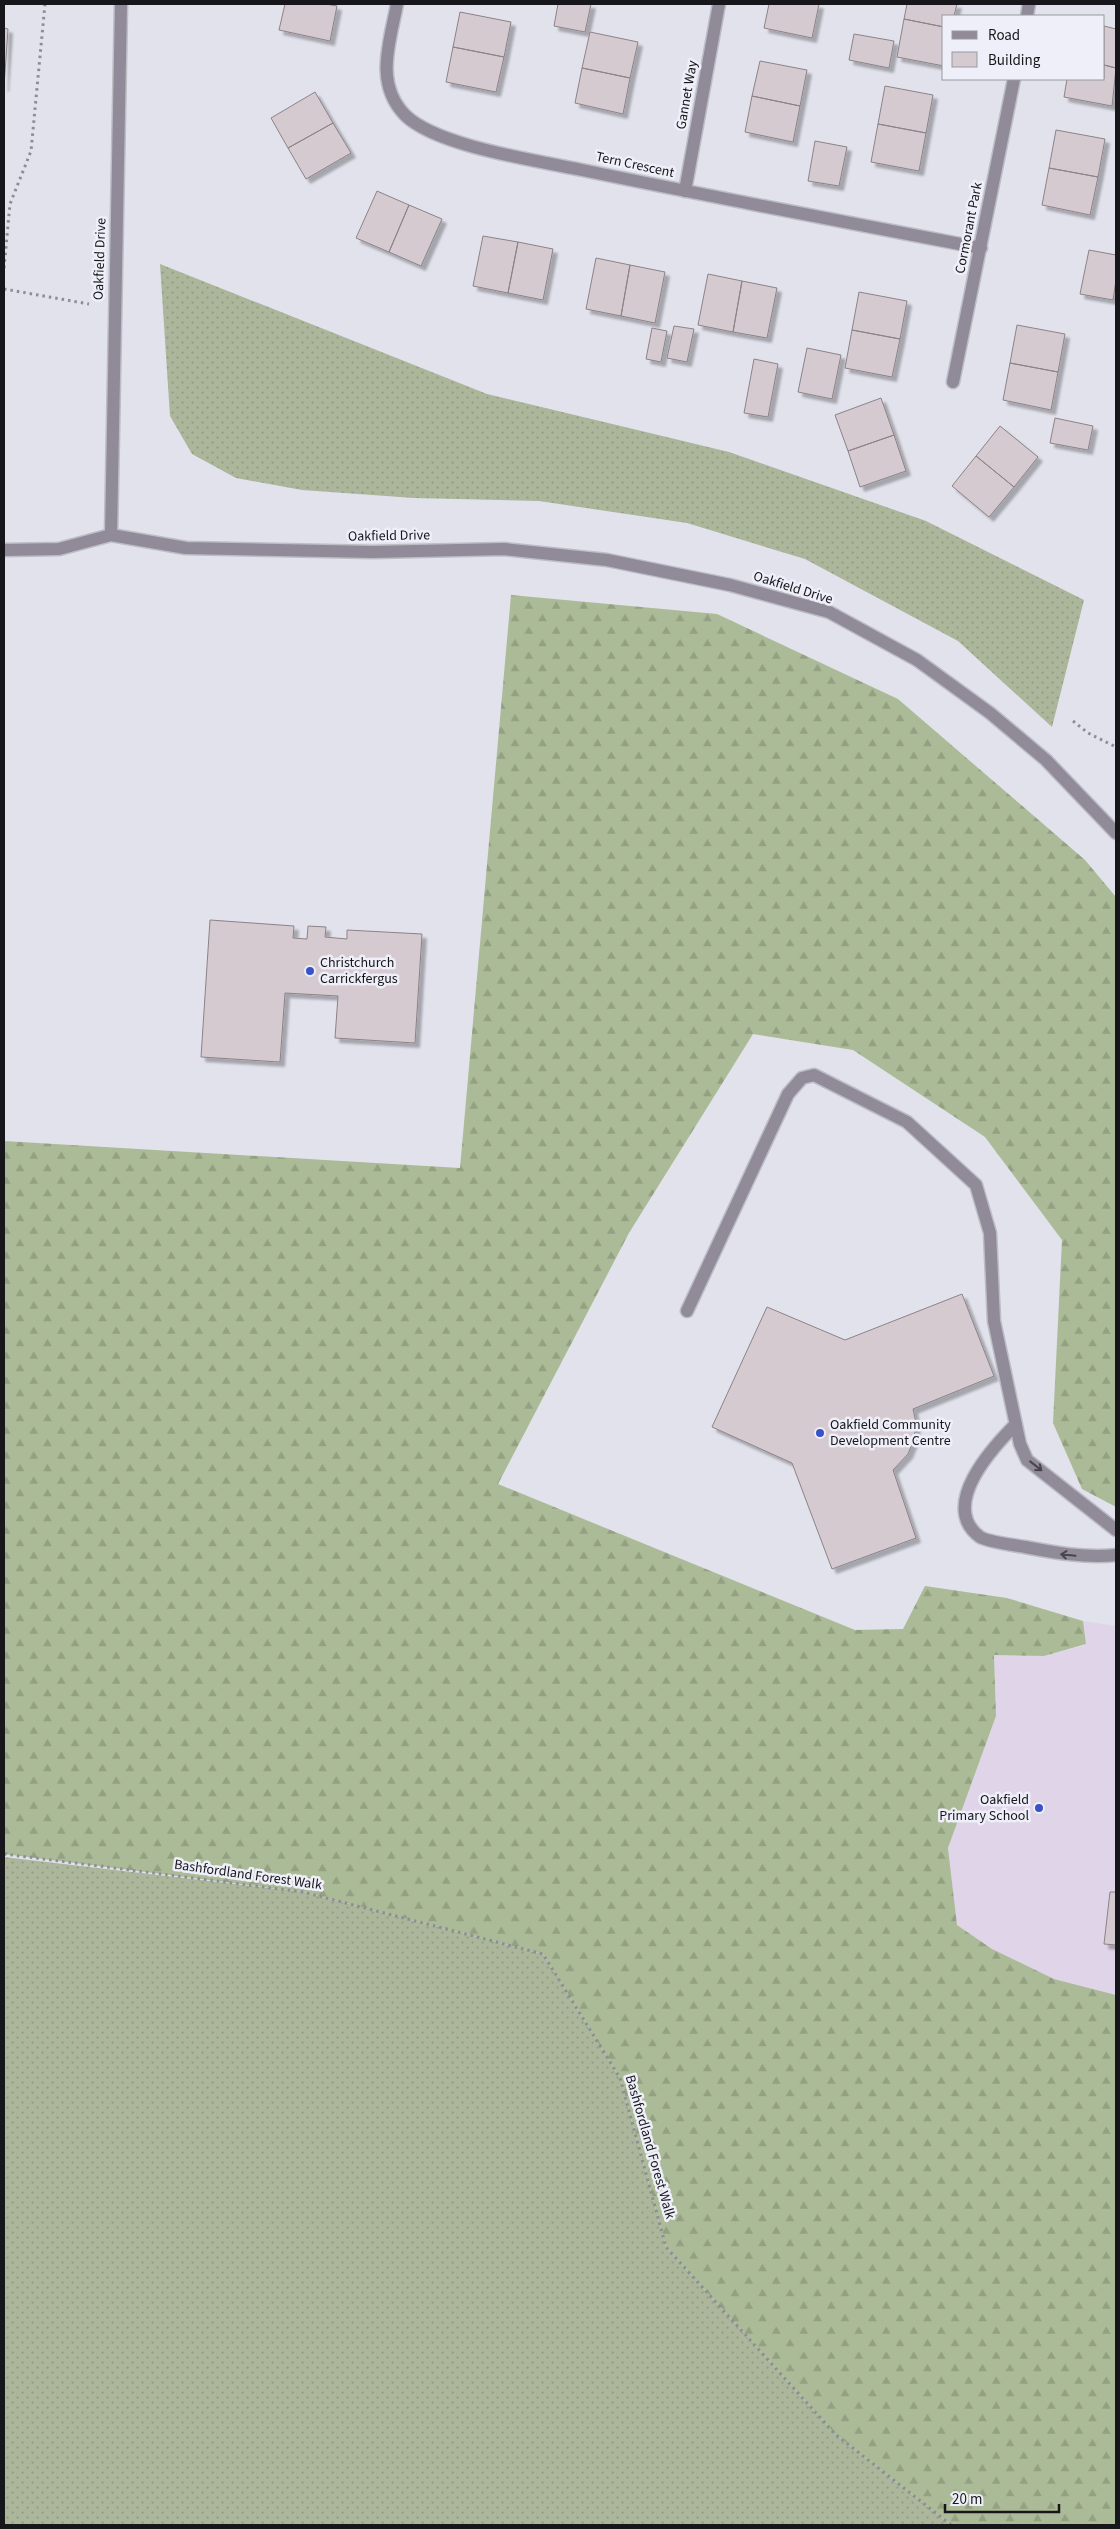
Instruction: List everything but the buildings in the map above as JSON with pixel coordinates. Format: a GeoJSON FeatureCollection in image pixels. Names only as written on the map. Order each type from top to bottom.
{"type":"FeatureCollection","features":[{"type":"Feature","properties":{"kind":"street","name":"Oakfield Drive"},"geometry":{"type":"LineString","coordinates":[[121,4],[113,309],[111,535],[186,548],[373,552],[514,550],[606,560],[730,585],[829,612],[917,660],[990,713],[1046,760],[1116,833]]}},
{"type":"Feature","properties":{"kind":"street","name":"Tern Crescent"},"geometry":{"type":"LineString","coordinates":[[397,4],[386,64],[386,80],[397,104],[420,127],[470,146],[685,191],[981,248]]}},
{"type":"Feature","properties":{"kind":"street","name":"Gannet Way"},"geometry":{"type":"LineString","coordinates":[[685,191],[719,4]]}},
{"type":"Feature","properties":{"kind":"street","name":"Cormorant Park"},"geometry":{"type":"LineString","coordinates":[[953,382],[1014,80]]}},
{"type":"Feature","properties":{"kind":"street"},"geometry":{"type":"LineString","coordinates":[[4,550],[59,549],[111,535]]}},
{"type":"Feature","properties":{"kind":"street"},"geometry":{"type":"LineString","coordinates":[[687,1311],[788,1094],[802,1078],[814,1075],[907,1122],[976,1185],[990,1233],[994,1321],[1020,1444],[1027,1460],[1116,1530]]}},
{"type":"Feature","properties":{"kind":"street"},"geometry":{"type":"LineString","coordinates":[[1016,1424],[990,1449],[970,1483],[964,1507],[968,1524],[981,1538],[1057,1554],[1092,1557],[1116,1555]]}},
{"type":"Feature","properties":{"kind":"path"},"geometry":{"type":"LineString","coordinates":[[4,268],[10,204],[31,151],[45,4]]}},
{"type":"Feature","properties":{"kind":"path"},"geometry":{"type":"LineString","coordinates":[[4,289],[113,309]]}},
{"type":"Feature","properties":{"kind":"path"},"geometry":{"type":"LineString","coordinates":[[1073,721],[1088,733],[1116,748]]}},
{"type":"Feature","properties":{"kind":"path","name":"Bashfordland Forest Walk"},"geometry":{"type":"LineString","coordinates":[[4,1854],[303,1892],[543,1954],[620,2078],[666,2247],[835,2434],[951,2525]]}},
{"type":"Feature","properties":{"kind":"shaded area","name":"Oakfield Primary School"},"geometry":{"type":"Polygon","coordinates":[[[1083,1621],[1116,1626],[1116,1995],[1054,1979],[992,1949],[957,1925],[948,1848],[996,1716],[994,1655],[1044,1656],[1086,1645],[1083,1621]]]}},
{"type":"Feature","properties":{"kind":"green space"},"geometry":{"type":"Polygon","coordinates":[[[160,264],[487,394],[729,452],[926,521],[1084,600],[1052,727],[958,641],[805,559],[687,523],[539,501],[414,498],[302,490],[236,478],[192,454],[170,416],[160,264]]]}},
{"type":"Feature","properties":{"kind":"green space"},"geometry":{"type":"Polygon","coordinates":[[[511,595],[717,614],[898,699],[1085,860],[1116,897],[1116,1507],[1082,1489],[1053,1423],[1062,1240],[985,1137],[853,1050],[753,1034],[629,1233],[498,1484],[855,1630],[903,1629],[925,1586],[1007,1598],[1083,1621],[1086,1644],[1044,1656],[994,1655],[996,1716],[948,1848],[957,1925],[992,1949],[1054,1979],[1116,1995],[1116,2525],[951,2525],[835,2434],[666,2247],[620,2078],[543,1954],[303,1892],[4,1854],[4,1141],[460,1168],[511,595]]]}},
{"type":"Feature","properties":{"kind":"green space"},"geometry":{"type":"Polygon","coordinates":[[[4,1857],[303,1892],[543,1954],[620,2078],[666,2247],[835,2434],[951,2525],[4,2525],[4,1857]]]}},
{"type":"Feature","properties":{"kind":"place","name":"Christchurch Carrickfergus"},"geometry":{"type":"Point","coordinates":[310,971]}},
{"type":"Feature","properties":{"kind":"place","name":"Oakfield Community Development Centre"},"geometry":{"type":"Point","coordinates":[820,1433]}},
{"type":"Feature","properties":{"kind":"place","name":"Oakfield Primary School"},"geometry":{"type":"Point","coordinates":[1039,1808]}}]}
